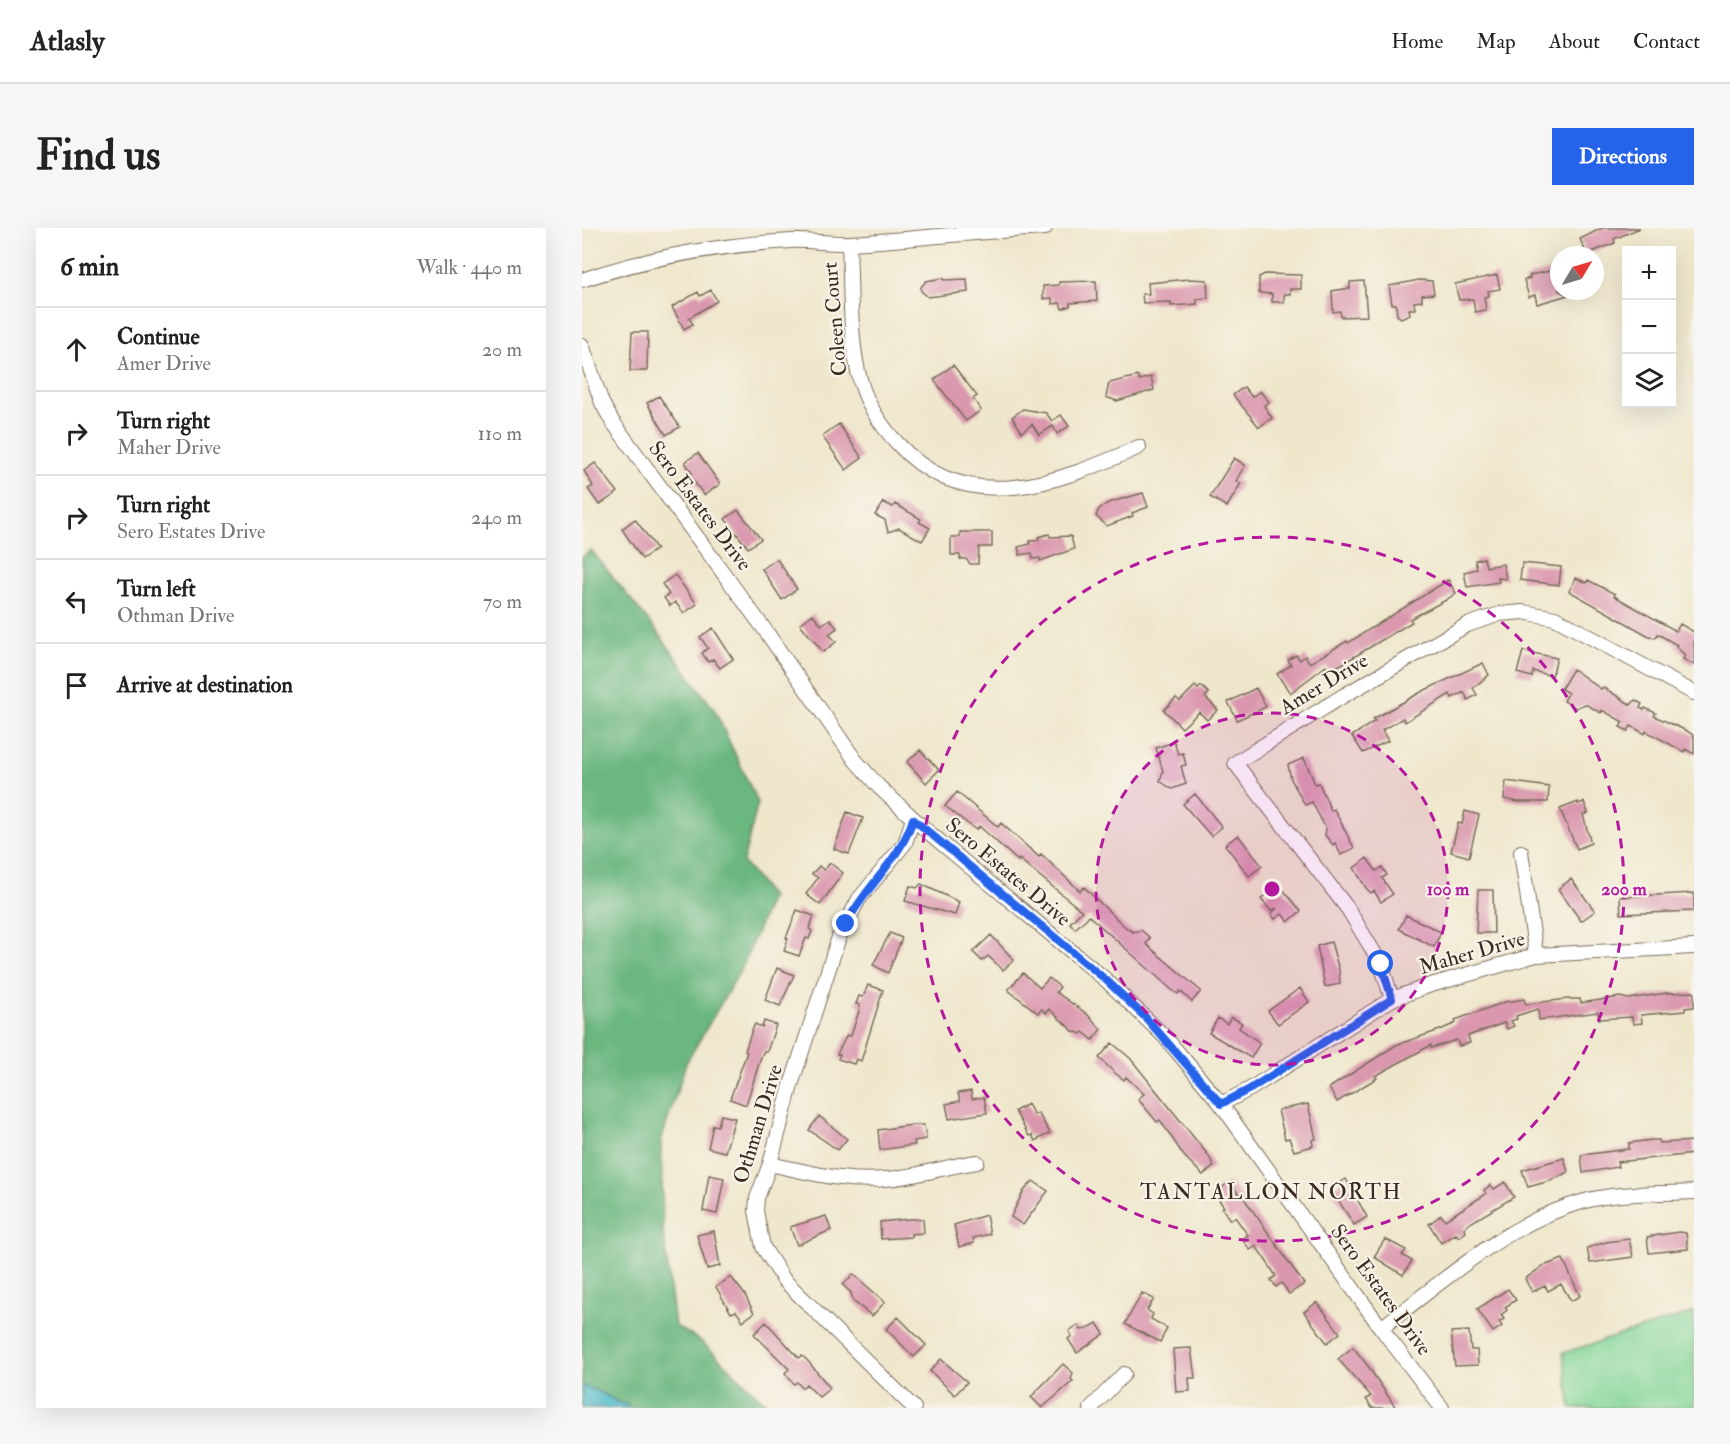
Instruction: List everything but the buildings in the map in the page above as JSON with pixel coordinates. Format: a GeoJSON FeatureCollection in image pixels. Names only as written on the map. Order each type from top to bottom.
{"type":"FeatureCollection","features":[{"type":"Feature","properties":{"kind":"street"},"geometry":{"type":"LineString","coordinates":[[582,280],[662,258],[707,250],[795,241],[849,243],[965,232],[1046,228]]}},
{"type":"Feature","properties":{"kind":"street","name":"Coleen Court"},"geometry":{"type":"LineString","coordinates":[[849,243],[861,382],[880,423],[913,458],[950,480],[986,489],[1005,489],[1045,482],[1139,447]]}},
{"type":"Feature","properties":{"kind":"street","name":"Sero Estates Drive"},"geometry":{"type":"LineString","coordinates":[[582,345],[602,403],[618,429],[759,621],[855,760],[913,819],[1106,980],[1146,1018],[1221,1104],[1381,1328],[1442,1408]]}},
{"type":"Feature","properties":{"kind":"street","name":"Amer Drive"},"geometry":{"type":"LineString","coordinates":[[1392,999],[1381,964],[1348,909],[1235,763],[1343,696],[1467,625],[1500,614],[1523,612],[1555,618],[1694,693]]}},
{"type":"Feature","properties":{"kind":"street","name":"Othman Drive"},"geometry":{"type":"LineString","coordinates":[[913,819],[905,843],[859,899],[838,937],[791,1085],[770,1164],[757,1198],[756,1218],[763,1247],[774,1268],[801,1298],[914,1408]]}},
{"type":"Feature","properties":{"kind":"street"},"geometry":{"type":"LineString","coordinates":[[1521,852],[1536,955]]}},
{"type":"Feature","properties":{"kind":"street","name":"Maher Drive"},"geometry":{"type":"LineString","coordinates":[[1221,1104],[1250,1089],[1392,999],[1466,974],[1536,955],[1694,947]]}},
{"type":"Feature","properties":{"kind":"street"},"geometry":{"type":"LineString","coordinates":[[770,1164],[840,1179],[867,1180],[893,1179],[945,1166],[977,1162]]}},
{"type":"Feature","properties":{"kind":"street"},"geometry":{"type":"LineString","coordinates":[[1381,1328],[1491,1245],[1554,1210],[1610,1197],[1694,1192]]}},
{"type":"Feature","properties":{"kind":"street"},"geometry":{"type":"LineString","coordinates":[[1091,1408],[1124,1374]]}},
{"type":"Feature","properties":{"kind":"green space"},"geometry":{"type":"Polygon","coordinates":[[[591,550],[658,633],[715,711],[758,803],[743,862],[771,897],[743,966],[686,1063],[661,1141],[663,1230],[675,1326],[702,1342],[771,1408],[629,1408],[627,1405],[582,1386],[582,557],[591,550]]]}},
{"type":"Feature","properties":{"kind":"green space"},"geometry":{"type":"Polygon","coordinates":[[[1694,1312],[1694,1408],[1571,1408],[1563,1353],[1694,1312]]]}},
{"type":"Feature","properties":{"kind":"water"},"geometry":{"type":"Polygon","coordinates":[[[582,1386],[628,1405],[629,1408],[582,1408],[582,1386]]]}},
{"type":"Feature","properties":{"kind":"district","name":"TANTALLON NORTH"},"geometry":{"type":"Point","coordinates":[1271,1192]}},
{"type":"Feature","properties":{"kind":"route"},"geometry":{"type":"LineString","coordinates":[[846,924],[859,899],[905,843],[913,819],[1106,980],[1146,1018],[1221,1104],[1250,1089],[1392,999],[1381,964]]}}]}
